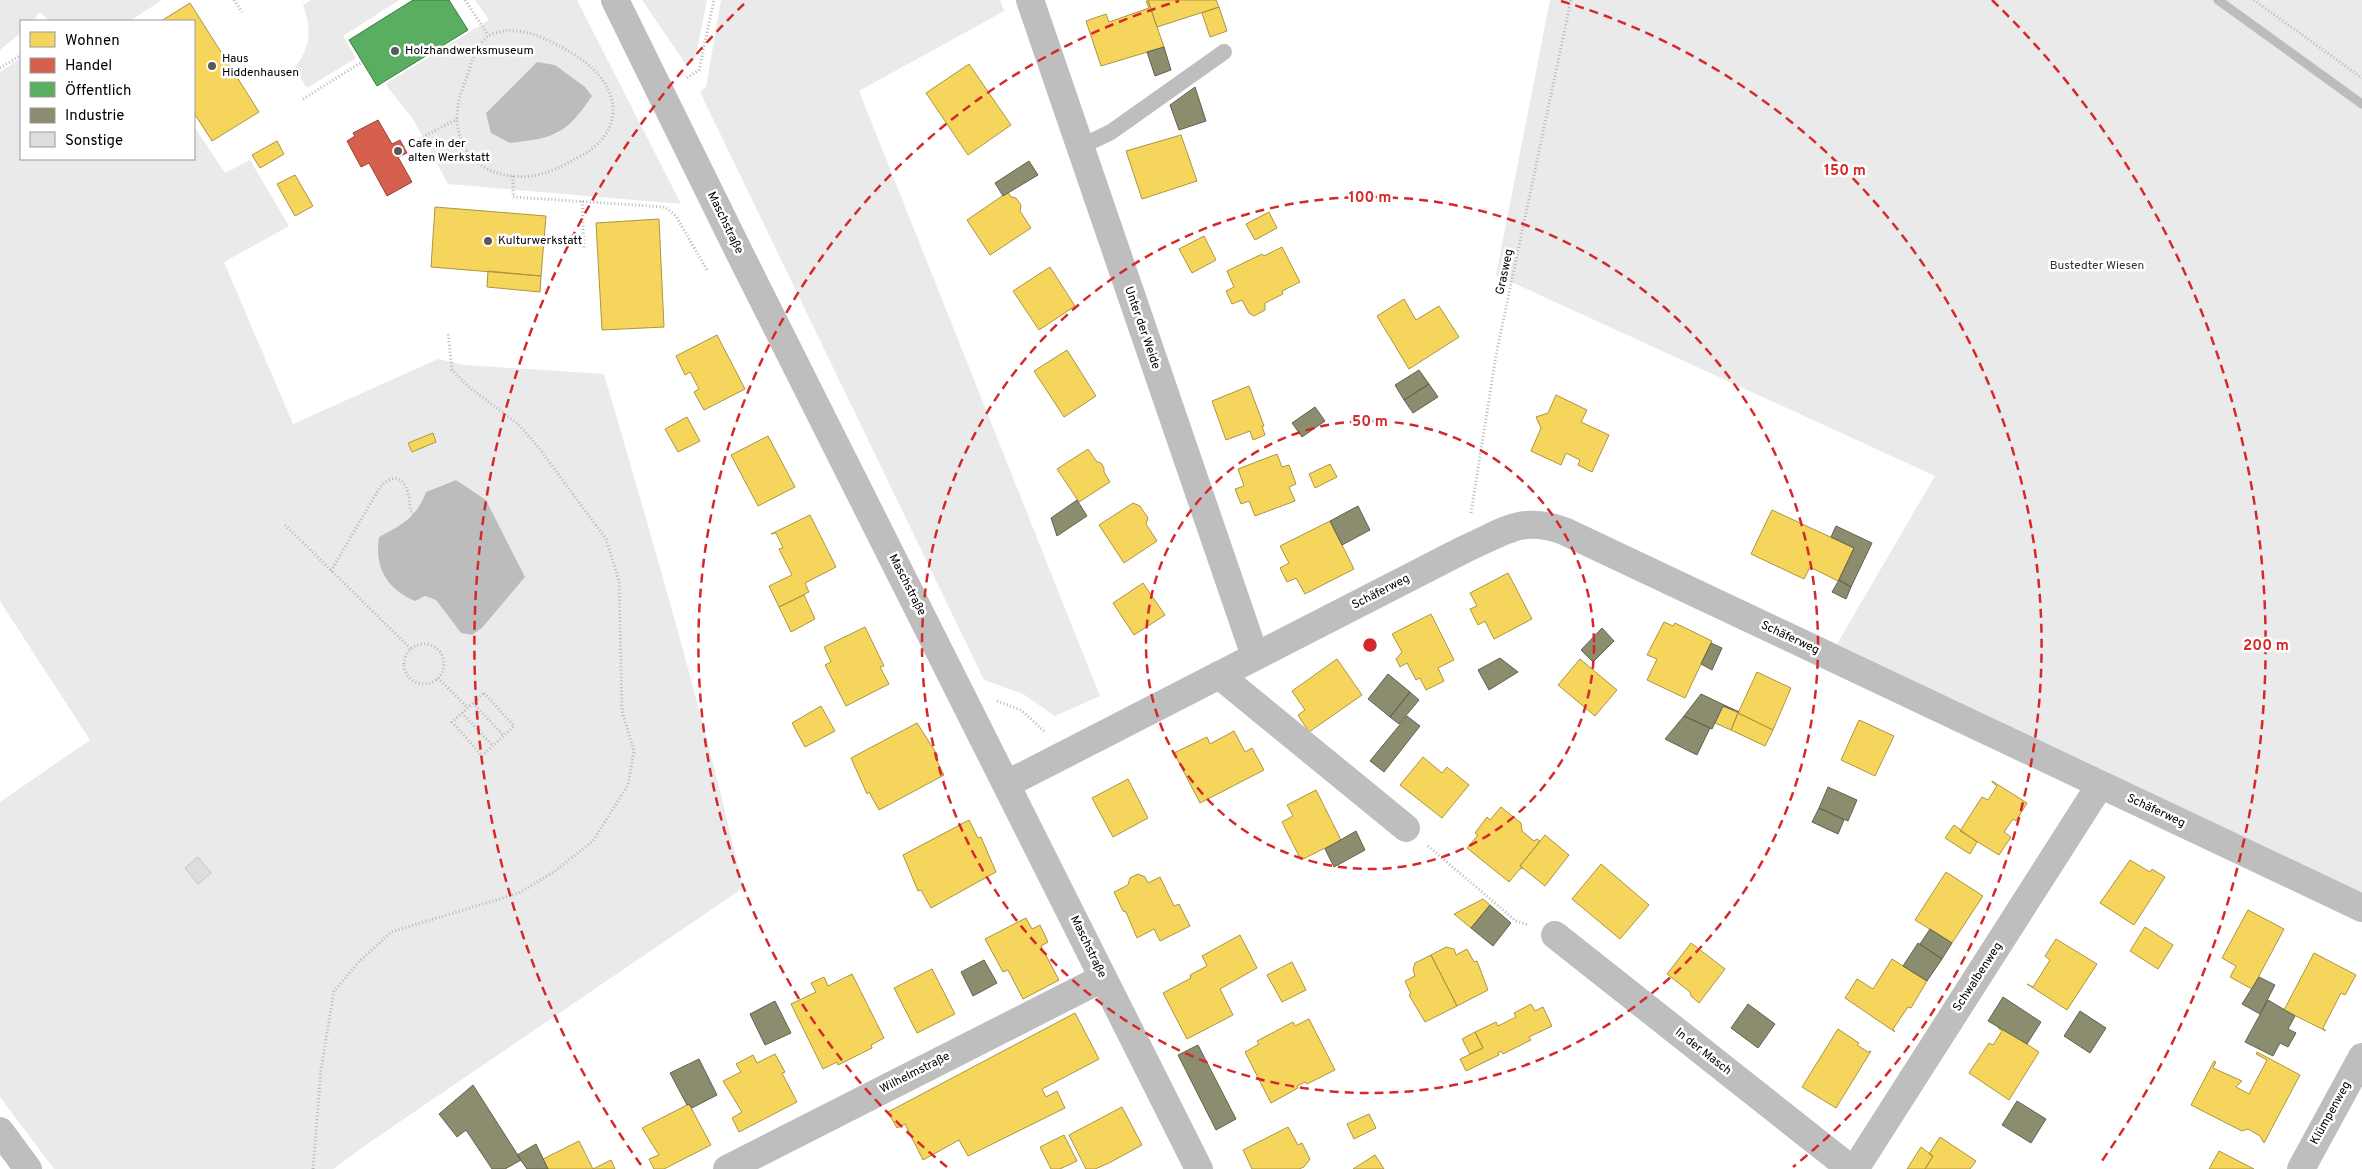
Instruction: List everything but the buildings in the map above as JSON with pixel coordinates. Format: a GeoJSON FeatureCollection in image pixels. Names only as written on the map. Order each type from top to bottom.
{"type":"FeatureCollection","features":[{"type":"Feature","properties":{"kind":"street","name":"Maschstraße"},"geometry":{"type":"LineString","coordinates":[[615,0],[663,94],[739,252],[1199,1169]]}},
{"type":"Feature","properties":{"kind":"street","name":"Unter der Weide"},"geometry":{"type":"LineString","coordinates":[[1030,0],[1255,656]]}},
{"type":"Feature","properties":{"kind":"street","name":"Schäferweg"},"geometry":{"type":"LineString","coordinates":[[1007,784],[1465,549],[1523,523],[1545,524],[1564,530],[2362,908]]}},
{"type":"Feature","properties":{"kind":"street"},"geometry":{"type":"LineString","coordinates":[[1219,676],[1406,828]]}},
{"type":"Feature","properties":{"kind":"street","name":"Schwalbenweg"},"geometry":{"type":"LineString","coordinates":[[1856,1169],[2100,785]]}},
{"type":"Feature","properties":{"kind":"street","name":"In der Masch"},"geometry":{"type":"LineString","coordinates":[[1555,935],[1852,1169]]}},
{"type":"Feature","properties":{"kind":"street","name":"Wilhelmstraße"},"geometry":{"type":"LineString","coordinates":[[727,1169],[1104,978]]}},
{"type":"Feature","properties":{"kind":"street","name":"Klümpenweg"},"geometry":{"type":"LineString","coordinates":[[2301,1169],[2362,1057]]}},
{"type":"Feature","properties":{"kind":"street"},"geometry":{"type":"LineString","coordinates":[[0,1131],[28,1169]]}},
{"type":"Feature","properties":{"kind":"lane"},"geometry":{"type":"LineString","coordinates":[[1080,147],[1111,132],[1224,52]]}},
{"type":"Feature","properties":{"kind":"path"},"geometry":{"type":"LineString","coordinates":[[234,0],[242,12]]}},
{"type":"Feature","properties":{"kind":"path"},"geometry":{"type":"LineString","coordinates":[[465,0],[488,35]]}},
{"type":"Feature","properties":{"kind":"path"},"geometry":{"type":"LineString","coordinates":[[663,94],[699,70],[714,0]]}},
{"type":"Feature","properties":{"kind":"path","name":"Grasweg"},"geometry":{"type":"LineString","coordinates":[[1465,549],[1496,356],[1571,0]]}},
{"type":"Feature","properties":{"kind":"path"},"geometry":{"type":"LineString","coordinates":[[2254,0],[2362,78]]}},
{"type":"Feature","properties":{"kind":"path"},"geometry":{"type":"LineString","coordinates":[[506,30],[529,33],[574,55],[594,69],[607,88],[614,108],[611,124],[602,142],[584,155],[553,170],[532,176],[513,176],[496,173],[477,164],[463,145],[457,119],[461,93],[478,48],[488,35],[506,30]]}},
{"type":"Feature","properties":{"kind":"path"},"geometry":{"type":"LineString","coordinates":[[0,68],[20,55]]}},
{"type":"Feature","properties":{"kind":"path"},"geometry":{"type":"LineString","coordinates":[[303,99],[362,62]]}},
{"type":"Feature","properties":{"kind":"path"},"geometry":{"type":"LineString","coordinates":[[404,147],[457,119]]}},
{"type":"Feature","properties":{"kind":"path"},"geometry":{"type":"LineString","coordinates":[[513,176],[513,197],[665,207],[676,216],[707,270]]}},
{"type":"Feature","properties":{"kind":"path"},"geometry":{"type":"LineString","coordinates":[[582,201],[584,248]]}},
{"type":"Feature","properties":{"kind":"path"},"geometry":{"type":"LineString","coordinates":[[313,1169],[321,1069],[334,991],[360,961],[391,932],[519,893],[554,871],[593,841],[628,785],[634,751],[622,712],[619,582],[606,539],[539,448],[518,424],[469,387],[452,370],[448,332]]}},
{"type":"Feature","properties":{"kind":"path"},"geometry":{"type":"LineString","coordinates":[[331,571],[380,488],[388,480],[394,478],[402,482],[410,495],[410,510],[414,514]]}},
{"type":"Feature","properties":{"kind":"path"},"geometry":{"type":"LineString","coordinates":[[285,525],[411,649]]}},
{"type":"Feature","properties":{"kind":"path"},"geometry":{"type":"LineString","coordinates":[[424,644],[436,648],[441,653],[444,666],[438,678],[427,684],[415,682],[410,678],[404,666],[407,654],[411,649],[424,644]]}},
{"type":"Feature","properties":{"kind":"path"},"geometry":{"type":"LineString","coordinates":[[438,678],[468,708]]}},
{"type":"Feature","properties":{"kind":"path"},"geometry":{"type":"LineString","coordinates":[[484,693],[514,726],[482,756],[452,722],[468,708],[484,693]]}},
{"type":"Feature","properties":{"kind":"path"},"geometry":{"type":"LineString","coordinates":[[965,700],[988,697],[1021,710],[1048,734],[1073,750]]}},
{"type":"Feature","properties":{"kind":"path"},"geometry":{"type":"LineString","coordinates":[[473,703],[504,736]]}},
{"type":"Feature","properties":{"kind":"path"},"geometry":{"type":"LineString","coordinates":[[462,713],[493,746]]}},
{"type":"Feature","properties":{"kind":"path"},"geometry":{"type":"LineString","coordinates":[[1406,828],[1516,921]]}},
{"type":"Feature","properties":{"kind":"green space"},"geometry":{"type":"Polygon","coordinates":[[[0,0],[162,0],[132,20],[48,20],[40,12],[34,20],[20,20],[20,34],[0,50],[0,0]]]}},
{"type":"Feature","properties":{"kind":"green space"},"geometry":{"type":"Polygon","coordinates":[[[311,0],[399,0],[343,36],[356,58],[307,88],[294,68],[300,61],[307,46],[309,31],[303,5],[311,0]]]}},
{"type":"Feature","properties":{"kind":"green space"},"geometry":{"type":"Polygon","coordinates":[[[475,0],[577,0],[681,204],[448,184],[413,119],[385,84],[489,20],[475,0]],[[537,62],[487,113],[510,143],[560,133],[537,62]]]}},
{"type":"Feature","properties":{"kind":"green space"},"geometry":{"type":"Polygon","coordinates":[[[642,0],[707,0],[695,60],[687,66],[642,0]]]}},
{"type":"Feature","properties":{"kind":"green space"},"geometry":{"type":"Polygon","coordinates":[[[721,0],[1000,0],[1004,11],[859,91],[1100,696],[1055,716],[1023,694],[984,680],[700,92],[706,87],[721,0]]]}},
{"type":"Feature","properties":{"kind":"green space","name":"Bustedter Wiesen"},"geometry":{"type":"Polygon","coordinates":[[[1550,0],[2362,0],[2362,893],[1837,644],[1935,476],[1496,275],[1550,0]]]}},
{"type":"Feature","properties":{"kind":"green space"},"geometry":{"type":"Polygon","coordinates":[[[20,59],[20,160],[195,160],[195,128],[225,173],[250,160],[289,226],[224,262],[293,424],[438,359],[465,365],[604,374],[695,694],[743,888],[333,1169],[54,1169],[0,1097],[0,802],[90,740],[0,601],[0,72],[20,59]],[[456,480],[426,492],[418,508],[408,519],[379,537],[425,596],[436,600],[461,633],[472,635],[482,628],[525,577],[486,500],[456,480]]]}},
{"type":"Feature","properties":{"kind":"shaded area"},"geometry":{"type":"Polygon","coordinates":[[[537,62],[555,65],[585,87],[592,96],[575,119],[558,132],[539,139],[510,143],[491,133],[486,113],[537,62]]]}},
{"type":"Feature","properties":{"kind":"shaded area"},"geometry":{"type":"Polygon","coordinates":[[[456,480],[486,500],[525,577],[482,628],[472,635],[461,633],[436,600],[425,596],[415,601],[397,590],[385,576],[379,558],[379,537],[408,519],[418,508],[426,492],[456,480]]]}},
{"type":"Feature","properties":{"kind":"waterway"},"geometry":{"type":"LineString","coordinates":[[2218,0],[2362,104]]}},
{"type":"Feature","properties":{"kind":"place","name":"Holzhandwerksmuseum"},"geometry":{"type":"Point","coordinates":[395,51]}},
{"type":"Feature","properties":{"kind":"place","name":"Haus Hiddenhausen"},"geometry":{"type":"Point","coordinates":[212,66]}},
{"type":"Feature","properties":{"kind":"place","name":"Cafe in der alten Werkstatt"},"geometry":{"type":"Point","coordinates":[398,151]}},
{"type":"Feature","properties":{"kind":"place","name":"Kulturwerkstatt"},"geometry":{"type":"Point","coordinates":[488,241]}}]}
